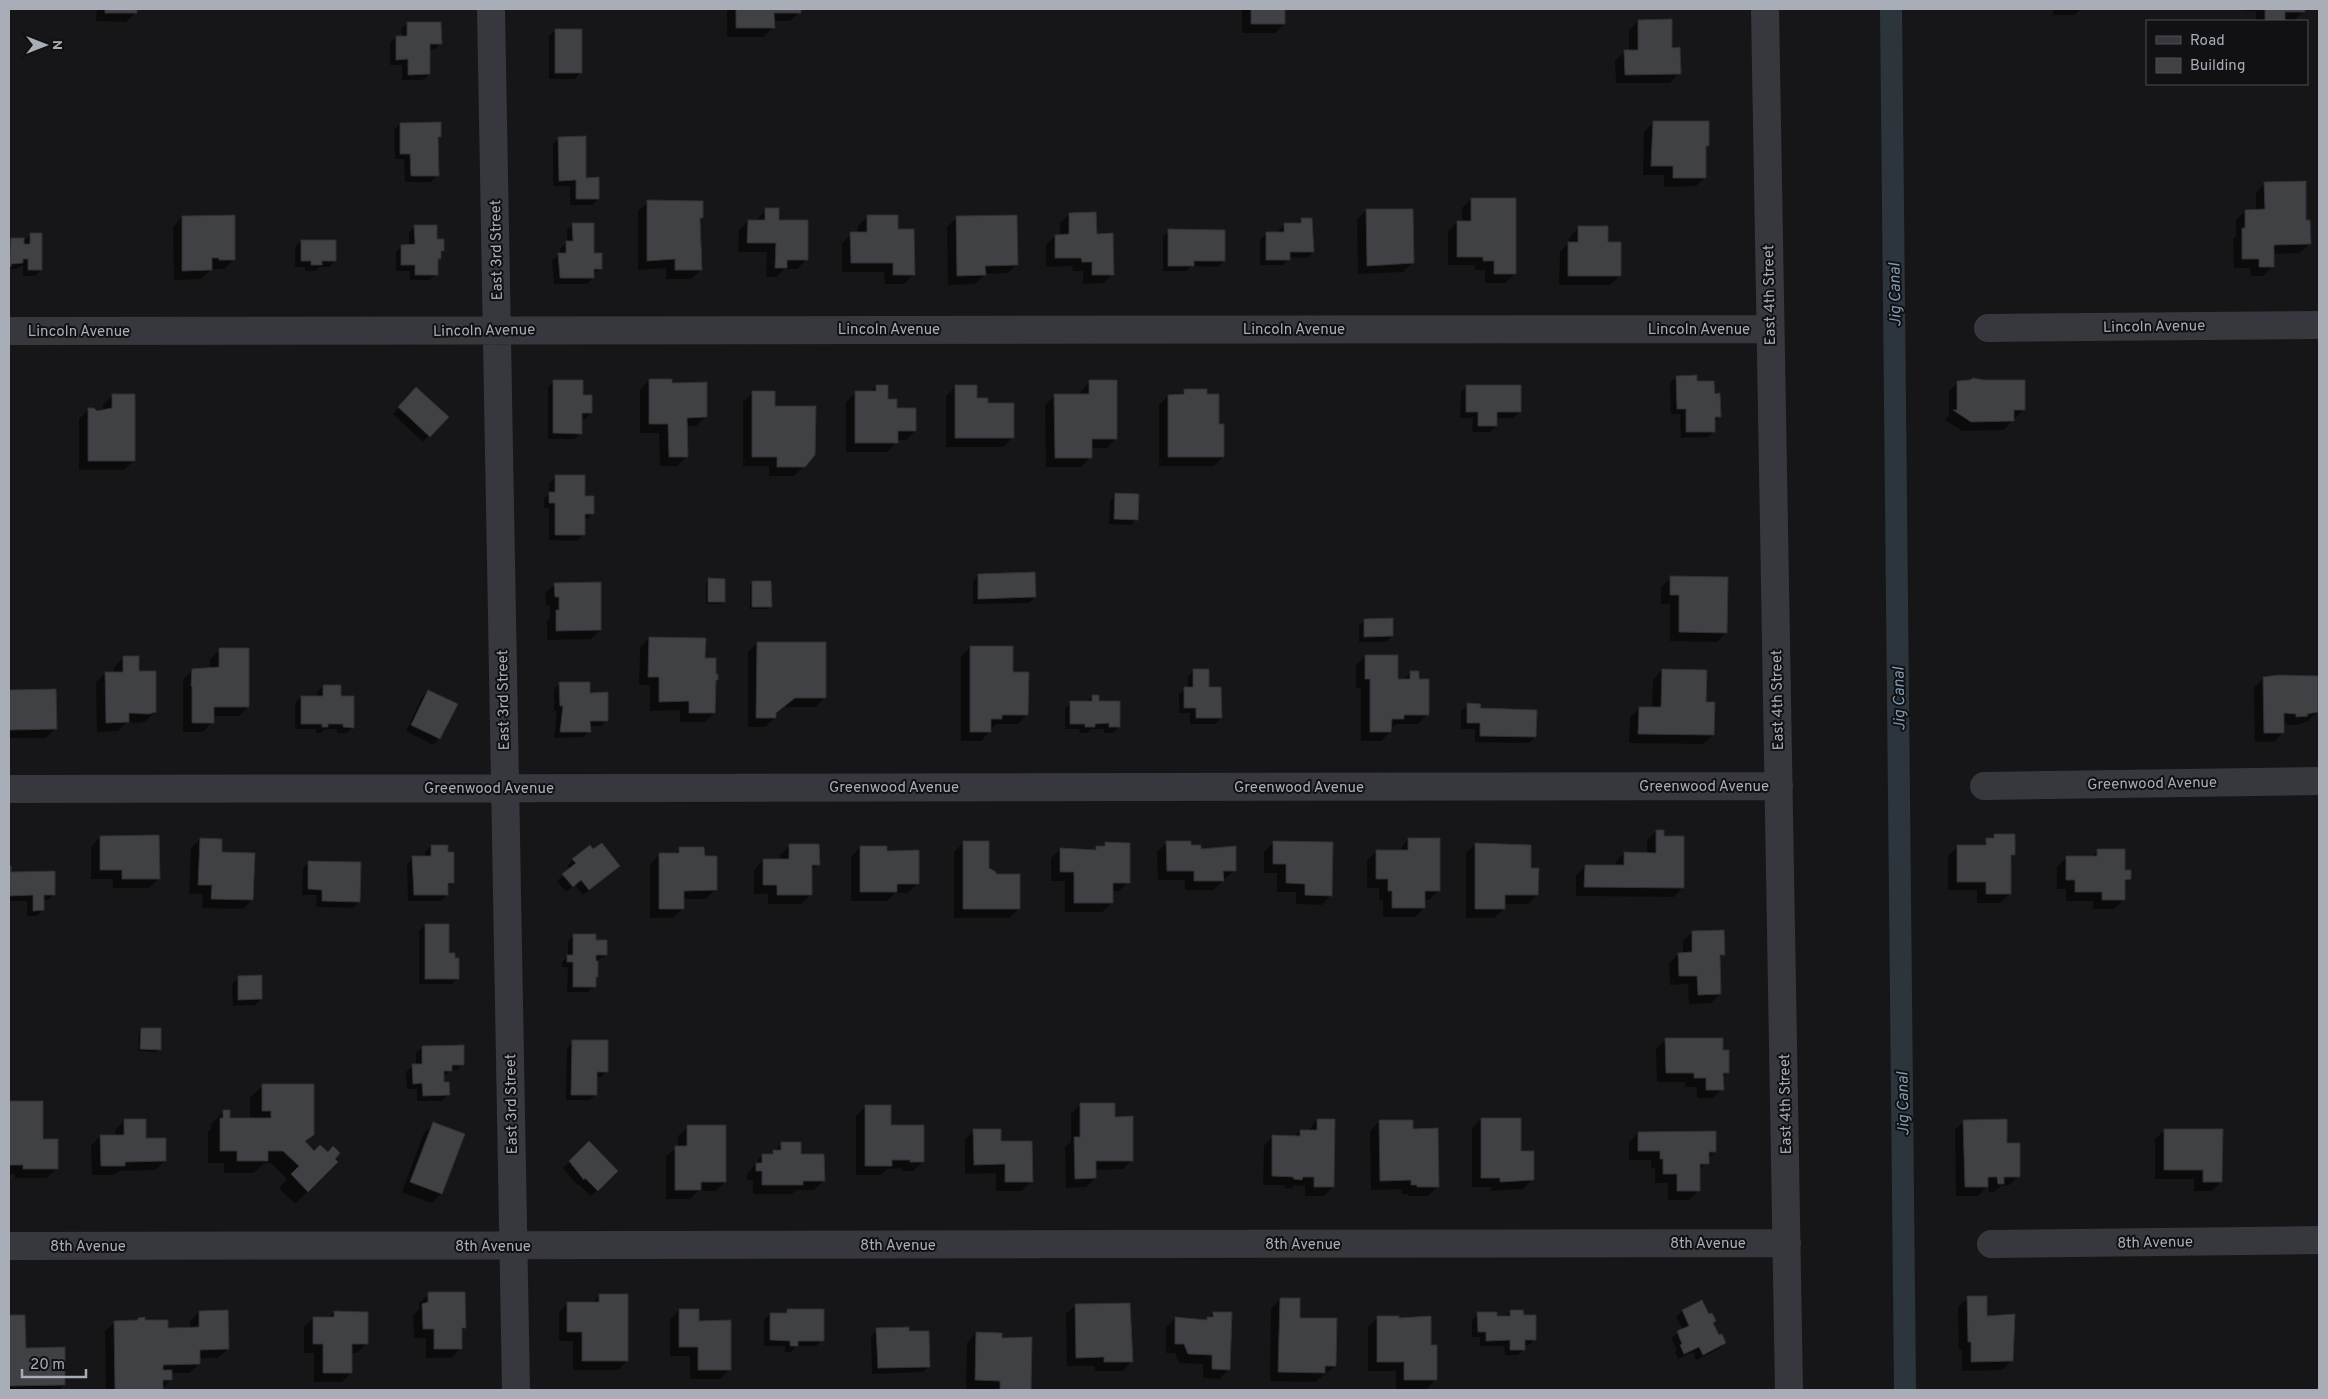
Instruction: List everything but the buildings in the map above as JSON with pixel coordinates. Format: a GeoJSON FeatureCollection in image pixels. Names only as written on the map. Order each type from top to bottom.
{"type":"FeatureCollection","features":[{"type":"Feature","properties":{"kind":"street","name":"East 3rd Street"},"geometry":{"type":"LineString","coordinates":[[491,9],[516,1390]]}},
{"type":"Feature","properties":{"kind":"street","name":"East 4th Street"},"geometry":{"type":"LineString","coordinates":[[1765,9],[1789,1390]]}},
{"type":"Feature","properties":{"kind":"street","name":"Lincoln Avenue"},"geometry":{"type":"LineString","coordinates":[[1988,328],[2319,324]]}},
{"type":"Feature","properties":{"kind":"street","name":"Lincoln Avenue"},"geometry":{"type":"LineString","coordinates":[[9,331],[1770,329]]}},
{"type":"Feature","properties":{"kind":"street","name":"Greenwood Avenue"},"geometry":{"type":"LineString","coordinates":[[1984,786],[2319,781]]}},
{"type":"Feature","properties":{"kind":"street","name":"Greenwood Avenue"},"geometry":{"type":"LineString","coordinates":[[9,789],[1779,786]]}},
{"type":"Feature","properties":{"kind":"street","name":"8th Avenue"},"geometry":{"type":"LineString","coordinates":[[1991,1244],[2319,1240]]}},
{"type":"Feature","properties":{"kind":"street","name":"8th Avenue"},"geometry":{"type":"LineString","coordinates":[[9,1246],[1787,1243]]}},
{"type":"Feature","properties":{"kind":"waterway","name":"Jig Canal"},"geometry":{"type":"LineString","coordinates":[[1891,9],[1905,1390]]}}]}
